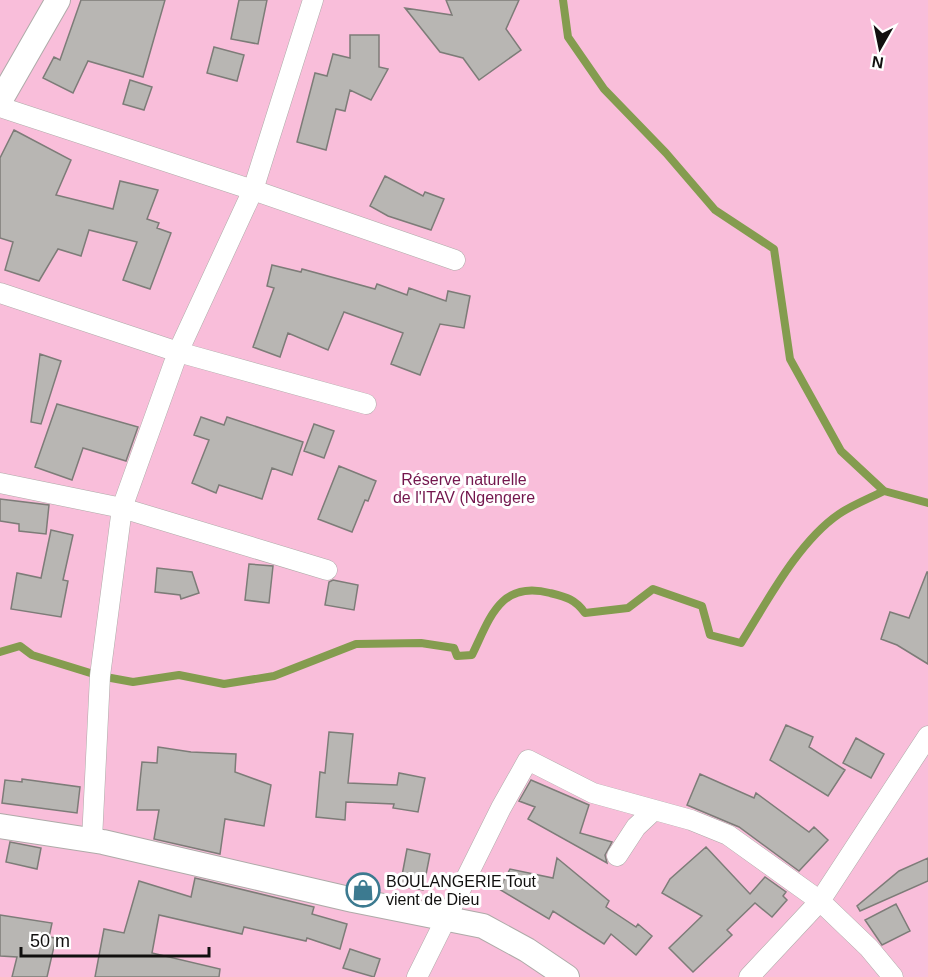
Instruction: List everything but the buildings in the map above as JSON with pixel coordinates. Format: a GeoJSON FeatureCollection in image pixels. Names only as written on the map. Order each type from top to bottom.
{"type":"FeatureCollection","features":[{"type":"Feature","properties":{"kind":"street"},"geometry":{"type":"LineString","coordinates":[[0,101],[58,0]]}},
{"type":"Feature","properties":{"kind":"street"},"geometry":{"type":"LineString","coordinates":[[92,840],[98,700],[122,508],[178,352],[254,190],[313,0]]}},
{"type":"Feature","properties":{"kind":"street"},"geometry":{"type":"LineString","coordinates":[[0,107],[254,190],[455,260]]}},
{"type":"Feature","properties":{"kind":"street"},"geometry":{"type":"LineString","coordinates":[[0,293],[178,352],[366,404]]}},
{"type":"Feature","properties":{"kind":"street"},"geometry":{"type":"LineString","coordinates":[[0,483],[122,508],[327,570]]}},
{"type":"Feature","properties":{"kind":"street"},"geometry":{"type":"LineString","coordinates":[[749,977],[820,901],[928,736]]}},
{"type":"Feature","properties":{"kind":"street"},"geometry":{"type":"LineString","coordinates":[[417,977],[448,919],[501,808],[528,760],[593,793],[691,820],[728,836],[820,901],[869,948],[893,977]]}},
{"type":"Feature","properties":{"kind":"street"},"geometry":{"type":"LineString","coordinates":[[617,856],[636,827],[653,811]]}},
{"type":"Feature","properties":{"kind":"street"},"geometry":{"type":"LineString","coordinates":[[0,826],[92,840],[352,900],[483,926],[527,950],[567,977]]}},
{"type":"Feature","properties":{"kind":"green space","name":"Réserve naturelle de l'ITAV (Ngengere"},"geometry":{"type":"Polygon","coordinates":[[[0,0],[928,0],[928,977],[0,977],[0,0]]]}},
{"type":"Feature","properties":{"kind":"waterway"},"geometry":{"type":"LineString","coordinates":[[563,0],[568,37],[604,89],[666,153],[715,210],[774,249],[790,359],[841,451],[884,491],[928,503]]}},
{"type":"Feature","properties":{"kind":"waterway"},"geometry":{"type":"LineString","coordinates":[[0,652],[20,646],[32,655],[100,676],[133,682],[179,675],[224,684],[274,676],[356,644],[421,643],[454,648],[457,656],[472,655],[491,616],[499,605],[508,597],[519,592],[533,590],[570,599],[585,613],[628,608],[653,589],[702,606],[710,635],[741,643],[784,574],[810,540],[839,514],[884,491]]}},
{"type":"Feature","properties":{"kind":"place","name":"BOULANGERIE Tout vient de Dieu"},"geometry":{"type":"Point","coordinates":[363,890]}}]}
